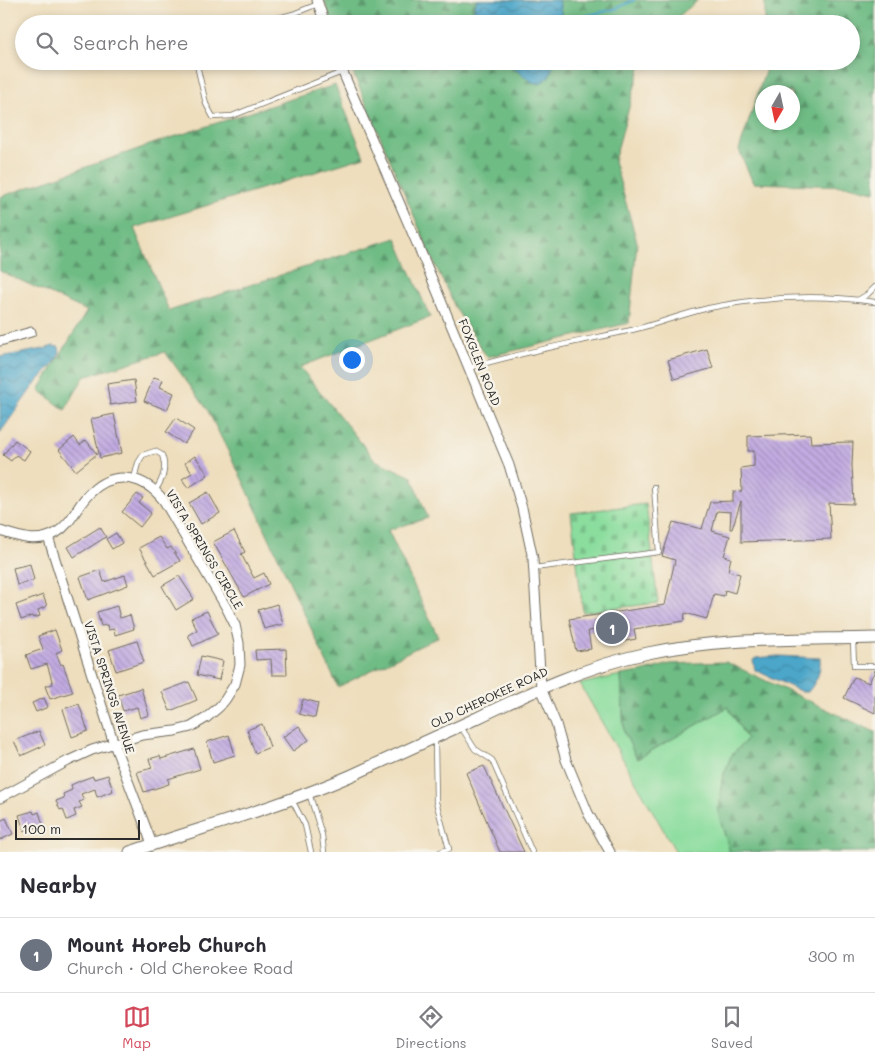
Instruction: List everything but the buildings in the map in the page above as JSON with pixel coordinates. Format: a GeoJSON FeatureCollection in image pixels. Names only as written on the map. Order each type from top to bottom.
{"type":"FeatureCollection","features":[{"type":"Feature","properties":{"kind":"street"},"geometry":{"type":"LineString","coordinates":[[318,2],[322,15]]}},
{"type":"Feature","properties":{"kind":"street","name":"FOXGLEN ROAD"},"geometry":{"type":"LineString","coordinates":[[342,72],[425,262],[517,488],[534,568],[541,688],[556,724],[566,760],[588,813],[610,852]]}},
{"type":"Feature","properties":{"kind":"street"},"geometry":{"type":"LineString","coordinates":[[0,341],[31,332]]}},
{"type":"Feature","properties":{"kind":"street"},"geometry":{"type":"LineString","coordinates":[[0,532],[26,539],[38,539],[56,534],[67,525],[89,492],[100,484],[114,479],[134,479]]}},
{"type":"Feature","properties":{"kind":"street","name":"VISTA SPRINGS CIRCLE"},"geometry":{"type":"LineString","coordinates":[[0,798],[92,750],[142,736],[183,730],[206,718],[225,700],[235,684],[240,665],[239,643],[235,625],[164,501],[146,483],[134,479]]}},
{"type":"Feature","properties":{"kind":"street","name":"VISTA SPRINGS AVENUE"},"geometry":{"type":"LineString","coordinates":[[48,537],[114,744],[152,844]]}},
{"type":"Feature","properties":{"kind":"street","name":"OLD CHEROKEE ROAD"},"geometry":{"type":"LineString","coordinates":[[130,852],[291,798],[347,777],[541,688],[599,666],[646,653],[692,645],[741,641],[875,638]]}},
{"type":"Feature","properties":{"kind":"lane"},"geometry":{"type":"LineString","coordinates":[[289,15],[318,2]]}},
{"type":"Feature","properties":{"kind":"lane"},"geometry":{"type":"LineString","coordinates":[[198,70],[206,104],[213,117],[232,116],[342,72]]}},
{"type":"Feature","properties":{"kind":"lane"},"geometry":{"type":"LineString","coordinates":[[858,300],[868,294],[875,286]]}},
{"type":"Feature","properties":{"kind":"lane"},"geometry":{"type":"LineString","coordinates":[[469,368],[497,359],[635,329],[710,308],[806,298],[875,302]]}},
{"type":"Feature","properties":{"kind":"lane"},"geometry":{"type":"LineString","coordinates":[[134,479],[138,463],[143,455],[156,451],[162,455],[165,469],[163,479],[155,491]]}},
{"type":"Feature","properties":{"kind":"lane"},"geometry":{"type":"LineString","coordinates":[[534,568],[659,552],[654,487]]}},
{"type":"Feature","properties":{"kind":"lane"},"geometry":{"type":"LineString","coordinates":[[853,639],[854,666],[875,666]]}},
{"type":"Feature","properties":{"kind":"lane"},"geometry":{"type":"LineString","coordinates":[[460,726],[475,749],[492,760],[532,852]]}},
{"type":"Feature","properties":{"kind":"lane"},"geometry":{"type":"LineString","coordinates":[[435,738],[436,802],[449,849],[440,852]]}},
{"type":"Feature","properties":{"kind":"lane"},"geometry":{"type":"LineString","coordinates":[[308,792],[322,835],[324,852]]}},
{"type":"Feature","properties":{"kind":"lane"},"geometry":{"type":"LineString","coordinates":[[291,798],[305,826],[310,840],[311,852]]}},
{"type":"Feature","properties":{"kind":"green space"},"geometry":{"type":"Polygon","coordinates":[[[324,0],[697,0],[680,15],[330,15],[324,0]]]}},
{"type":"Feature","properties":{"kind":"green space"},"geometry":{"type":"Polygon","coordinates":[[[765,0],[875,0],[875,192],[848,186],[753,183],[739,150],[755,102],[755,130],[800,130],[800,85],[761,85],[766,70],[860,70],[860,15],[765,15],[765,0]]]}},
{"type":"Feature","properties":{"kind":"green space"},"geometry":{"type":"Polygon","coordinates":[[[352,70],[639,70],[614,161],[637,242],[629,323],[487,357],[456,309],[432,258],[352,70]]]}},
{"type":"Feature","properties":{"kind":"green space"},"geometry":{"type":"Polygon","coordinates":[[[335,85],[364,157],[134,228],[169,311],[396,238],[430,317],[300,367],[375,460],[412,477],[428,518],[388,530],[438,637],[338,687],[244,483],[207,409],[165,352],[84,377],[65,410],[39,390],[87,311],[0,271],[0,197],[161,141],[335,85]]]}},
{"type":"Feature","properties":{"kind":"green space"},"geometry":{"type":"Polygon","coordinates":[[[646,504],[658,603],[583,612],[571,513],[646,504]]]}},
{"type":"Feature","properties":{"kind":"green space"},"geometry":{"type":"Polygon","coordinates":[[[726,662],[875,732],[875,852],[730,852],[718,813],[722,779],[731,756],[747,739],[728,707],[637,759],[624,732],[621,675],[670,664],[726,662]]]}},
{"type":"Feature","properties":{"kind":"green space"},"geometry":{"type":"Polygon","coordinates":[[[621,675],[624,732],[637,759],[728,707],[747,739],[731,756],[722,779],[718,813],[730,852],[676,852],[580,684],[621,675]]]}},
{"type":"Feature","properties":{"kind":"water"},"geometry":{"type":"Polygon","coordinates":[[[477,0],[559,0],[562,15],[472,15],[477,0]]]}},
{"type":"Feature","properties":{"kind":"water"},"geometry":{"type":"Polygon","coordinates":[[[516,70],[552,70],[549,77],[540,84],[532,82],[516,70]]]}},
{"type":"Feature","properties":{"kind":"water"},"geometry":{"type":"Polygon","coordinates":[[[53,346],[59,347],[60,352],[55,362],[32,388],[0,433],[0,357],[53,346]]]}},
{"type":"Feature","properties":{"kind":"water"},"geometry":{"type":"Polygon","coordinates":[[[778,656],[820,658],[818,676],[808,692],[802,692],[755,670],[753,660],[756,658],[778,656]]]}},
{"type":"Feature","properties":{"kind":"waterway"},"geometry":{"type":"LineString","coordinates":[[590,15],[615,9],[634,0]]}},
{"type":"Feature","properties":{"kind":"place","name":"Mount Horeb Church"},"geometry":{"type":"Point","coordinates":[612,628]}}]}
